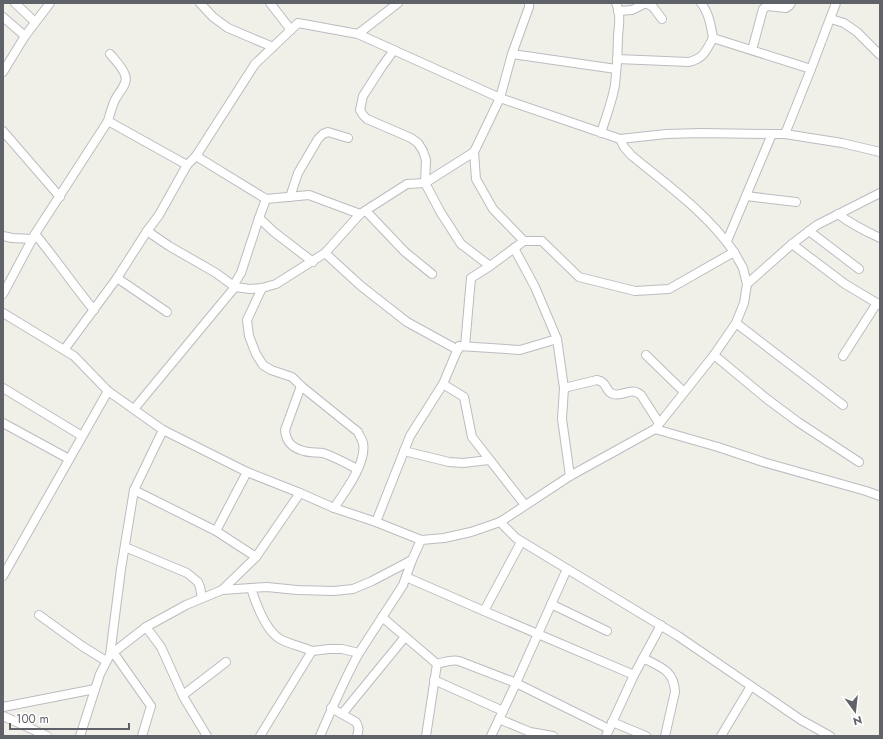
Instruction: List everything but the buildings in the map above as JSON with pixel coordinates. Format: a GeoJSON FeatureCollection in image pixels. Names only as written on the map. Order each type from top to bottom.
{"type":"FeatureCollection","features":[{"type":"Feature","properties":{"kind":"street"},"geometry":{"type":"LineString","coordinates":[[15,3],[35,22]]}},
{"type":"Feature","properties":{"kind":"street"},"geometry":{"type":"LineString","coordinates":[[3,72],[25,36],[50,3]]}},
{"type":"Feature","properties":{"kind":"street"},"geometry":{"type":"LineString","coordinates":[[200,3],[213,17],[228,28],[273,47]]}},
{"type":"Feature","properties":{"kind":"street"},"geometry":{"type":"LineString","coordinates":[[270,3],[291,30]]}},
{"type":"Feature","properties":{"kind":"street"},"geometry":{"type":"LineString","coordinates":[[358,34],[398,3]]}},
{"type":"Feature","properties":{"kind":"street"},"geometry":{"type":"LineString","coordinates":[[524,241],[493,209],[476,179],[474,152],[500,98],[512,54],[529,7],[529,3]]}},
{"type":"Feature","properties":{"kind":"street"},"geometry":{"type":"LineString","coordinates":[[617,59],[690,62],[703,56],[713,38],[708,15],[705,7],[701,3]]}},
{"type":"Feature","properties":{"kind":"street"},"geometry":{"type":"LineString","coordinates":[[752,50],[763,9],[767,6],[786,8],[791,3]]}},
{"type":"Feature","properties":{"kind":"street"},"geometry":{"type":"LineString","coordinates":[[785,134],[836,3]]}},
{"type":"Feature","properties":{"kind":"street"},"geometry":{"type":"LineString","coordinates":[[601,133],[615,86],[619,19],[617,7],[632,10],[646,4],[653,7],[662,19]]}},
{"type":"Feature","properties":{"kind":"street"},"geometry":{"type":"LineString","coordinates":[[3,17],[25,36]]}},
{"type":"Feature","properties":{"kind":"street"},"geometry":{"type":"LineString","coordinates":[[831,19],[844,23],[857,32],[880,55]]}},
{"type":"Feature","properties":{"kind":"street"},"geometry":{"type":"LineString","coordinates":[[64,350],[117,278],[159,215],[187,165],[196,156],[255,64],[298,23],[358,34],[500,98],[620,139],[701,132],[785,134],[842,143],[880,152]]}},
{"type":"Feature","properties":{"kind":"street"},"geometry":{"type":"LineString","coordinates":[[713,38],[811,69]]}},
{"type":"Feature","properties":{"kind":"street"},"geometry":{"type":"LineString","coordinates":[[394,50],[363,96],[360,110],[367,119],[411,138],[418,143],[426,160],[425,183],[442,213],[461,244],[490,266]]}},
{"type":"Feature","properties":{"kind":"street"},"geometry":{"type":"LineString","coordinates":[[3,294],[34,237],[108,121],[115,99],[125,85],[125,74],[110,54]]}},
{"type":"Feature","properties":{"kind":"street"},"geometry":{"type":"LineString","coordinates":[[512,54],[616,69]]}},
{"type":"Feature","properties":{"kind":"street"},"geometry":{"type":"LineString","coordinates":[[108,121],[187,165]]}},
{"type":"Feature","properties":{"kind":"street"},"geometry":{"type":"LineString","coordinates":[[3,131],[60,197]]}},
{"type":"Feature","properties":{"kind":"street"},"geometry":{"type":"LineString","coordinates":[[290,197],[298,173],[322,134],[328,132],[348,138]]}},
{"type":"Feature","properties":{"kind":"street"},"geometry":{"type":"LineString","coordinates":[[727,241],[772,134]]}},
{"type":"Feature","properties":{"kind":"street"},"geometry":{"type":"LineString","coordinates":[[3,313],[74,356],[108,391],[163,430],[247,472],[334,508],[376,522],[421,540],[444,538],[472,532],[500,522],[570,476],[657,426],[714,355],[736,323],[744,303],[747,284],[743,268],[727,241],[695,208],[631,155],[624,147],[620,139]]}},
{"type":"Feature","properties":{"kind":"street"},"geometry":{"type":"LineString","coordinates":[[147,231],[168,246],[216,273],[234,286],[250,289],[262,288],[276,284],[313,262],[325,253],[363,213],[407,184],[425,183],[474,152]]}},
{"type":"Feature","properties":{"kind":"street"},"geometry":{"type":"LineString","coordinates":[[196,156],[266,199],[309,195],[363,213],[405,252],[432,274]]}},
{"type":"Feature","properties":{"kind":"street"},"geometry":{"type":"LineString","coordinates":[[747,284],[792,244],[817,225],[880,194]]}},
{"type":"Feature","properties":{"kind":"street"},"geometry":{"type":"LineString","coordinates":[[746,196],[796,202]]}},
{"type":"Feature","properties":{"kind":"street"},"geometry":{"type":"LineString","coordinates":[[134,409],[234,286],[241,273],[266,199]]}},
{"type":"Feature","properties":{"kind":"street"},"geometry":{"type":"LineString","coordinates":[[838,214],[848,222],[880,238]]}},
{"type":"Feature","properties":{"kind":"street"},"geometry":{"type":"LineString","coordinates":[[259,218],[274,232],[313,262]]}},
{"type":"Feature","properties":{"kind":"street"},"geometry":{"type":"LineString","coordinates":[[809,231],[859,270]]}},
{"type":"Feature","properties":{"kind":"street"},"geometry":{"type":"LineString","coordinates":[[3,236],[12,238],[34,237],[47,249],[80,294],[94,310]]}},
{"type":"Feature","properties":{"kind":"street"},"geometry":{"type":"LineString","coordinates":[[376,522],[410,436],[443,384],[461,348],[471,278],[524,241],[542,241],[579,277],[635,290],[669,289],[734,252]]}},
{"type":"Feature","properties":{"kind":"street"},"geometry":{"type":"LineString","coordinates":[[792,244],[845,284],[878,304],[843,356]]}},
{"type":"Feature","properties":{"kind":"street"},"geometry":{"type":"LineString","coordinates":[[514,248],[534,287],[557,339],[564,388],[562,419],[570,476]]}},
{"type":"Feature","properties":{"kind":"street"},"geometry":{"type":"LineString","coordinates":[[325,253],[361,286],[407,322],[461,348],[520,350],[557,339]]}},
{"type":"Feature","properties":{"kind":"street"},"geometry":{"type":"LineString","coordinates":[[117,278],[167,312]]}},
{"type":"Feature","properties":{"kind":"street"},"geometry":{"type":"LineString","coordinates":[[262,288],[247,320],[248,336],[263,365],[271,370],[292,377],[358,432],[363,442],[362,460],[350,484],[334,508]]}},
{"type":"Feature","properties":{"kind":"street"},"geometry":{"type":"LineString","coordinates":[[736,323],[843,405]]}},
{"type":"Feature","properties":{"kind":"street"},"geometry":{"type":"LineString","coordinates":[[646,355],[684,392]]}},
{"type":"Feature","properties":{"kind":"street"},"geometry":{"type":"LineString","coordinates":[[714,355],[766,399],[859,462]]}},
{"type":"Feature","properties":{"kind":"street"},"geometry":{"type":"LineString","coordinates":[[564,388],[597,380],[604,383],[613,394],[619,395],[638,391],[657,426],[763,462],[880,496]]}},
{"type":"Feature","properties":{"kind":"street"},"geometry":{"type":"LineString","coordinates":[[443,384],[464,397],[472,438],[525,505]]}},
{"type":"Feature","properties":{"kind":"street"},"geometry":{"type":"LineString","coordinates":[[301,386],[285,430],[289,443],[304,451],[322,453],[358,469]]}},
{"type":"Feature","properties":{"kind":"street"},"geometry":{"type":"LineString","coordinates":[[3,388],[82,436]]}},
{"type":"Feature","properties":{"kind":"street"},"geometry":{"type":"LineString","coordinates":[[3,576],[108,391]]}},
{"type":"Feature","properties":{"kind":"street"},"geometry":{"type":"LineString","coordinates":[[3,423],[69,459]]}},
{"type":"Feature","properties":{"kind":"street"},"geometry":{"type":"LineString","coordinates":[[80,736],[100,674],[110,656],[134,490],[163,430]]}},
{"type":"Feature","properties":{"kind":"street"},"geometry":{"type":"LineString","coordinates":[[404,451],[449,462],[463,463],[489,460]]}},
{"type":"Feature","properties":{"kind":"street"},"geometry":{"type":"LineString","coordinates":[[216,531],[247,472]]}},
{"type":"Feature","properties":{"kind":"street"},"geometry":{"type":"LineString","coordinates":[[134,490],[216,531],[256,557]]}},
{"type":"Feature","properties":{"kind":"street"},"geometry":{"type":"LineString","coordinates":[[222,590],[256,557],[300,493]]}},
{"type":"Feature","properties":{"kind":"street"},"geometry":{"type":"LineString","coordinates":[[500,522],[508,532],[521,542],[661,625],[801,720],[830,736]]}},
{"type":"Feature","properties":{"kind":"street"},"geometry":{"type":"LineString","coordinates":[[320,736],[331,708],[359,653],[403,585],[421,540]]}},
{"type":"Feature","properties":{"kind":"street"},"geometry":{"type":"LineString","coordinates":[[484,611],[521,542]]}},
{"type":"Feature","properties":{"kind":"street"},"geometry":{"type":"LineString","coordinates":[[125,547],[187,572],[198,582],[202,598]]}},
{"type":"Feature","properties":{"kind":"street"},"geometry":{"type":"LineString","coordinates":[[110,656],[146,627],[186,605],[222,590],[267,587],[297,590],[334,591],[353,589],[372,581],[412,560]]}},
{"type":"Feature","properties":{"kind":"street"},"geometry":{"type":"LineString","coordinates":[[491,736],[567,569]]}},
{"type":"Feature","properties":{"kind":"street"},"geometry":{"type":"LineString","coordinates":[[406,577],[634,675]]}},
{"type":"Feature","properties":{"kind":"street"},"geometry":{"type":"LineString","coordinates":[[251,588],[260,613],[272,631],[280,638],[312,651],[342,649],[359,653]]}},
{"type":"Feature","properties":{"kind":"street"},"geometry":{"type":"LineString","coordinates":[[551,604],[607,631]]}},
{"type":"Feature","properties":{"kind":"street"},"geometry":{"type":"LineString","coordinates":[[39,615],[82,646],[110,656],[151,706],[142,736]]}},
{"type":"Feature","properties":{"kind":"street"},"geometry":{"type":"LineString","coordinates":[[382,617],[437,664]]}},
{"type":"Feature","properties":{"kind":"street"},"geometry":{"type":"LineString","coordinates":[[609,729],[634,675],[661,625]]}},
{"type":"Feature","properties":{"kind":"street"},"geometry":{"type":"LineString","coordinates":[[146,627],[161,647],[183,694],[207,736]]}},
{"type":"Feature","properties":{"kind":"street"},"geometry":{"type":"LineString","coordinates":[[342,714],[405,637]]}},
{"type":"Feature","properties":{"kind":"street"},"geometry":{"type":"LineString","coordinates":[[260,736],[312,651]]}},
{"type":"Feature","properties":{"kind":"street"},"geometry":{"type":"LineString","coordinates":[[643,658],[666,671],[671,677],[675,686],[665,736]]}},
{"type":"Feature","properties":{"kind":"street"},"geometry":{"type":"LineString","coordinates":[[437,664],[456,660],[459,661],[516,683],[609,729],[646,736]]}},
{"type":"Feature","properties":{"kind":"street"},"geometry":{"type":"LineString","coordinates":[[183,694],[226,662]]}},
{"type":"Feature","properties":{"kind":"street"},"geometry":{"type":"LineString","coordinates":[[426,736],[437,664]]}},
{"type":"Feature","properties":{"kind":"street"},"geometry":{"type":"LineString","coordinates":[[434,680],[503,711]]}},
{"type":"Feature","properties":{"kind":"street"},"geometry":{"type":"LineString","coordinates":[[721,736],[751,686]]}},
{"type":"Feature","properties":{"kind":"street"},"geometry":{"type":"LineString","coordinates":[[3,707],[95,690]]}},
{"type":"Feature","properties":{"kind":"street"},"geometry":{"type":"LineString","coordinates":[[331,708],[356,722],[359,731],[357,736]]}},
{"type":"Feature","properties":{"kind":"street"},"geometry":{"type":"LineString","coordinates":[[3,716],[47,736]]}},
{"type":"Feature","properties":{"kind":"street"},"geometry":{"type":"LineString","coordinates":[[499,719],[530,732],[553,736]]}}]}
